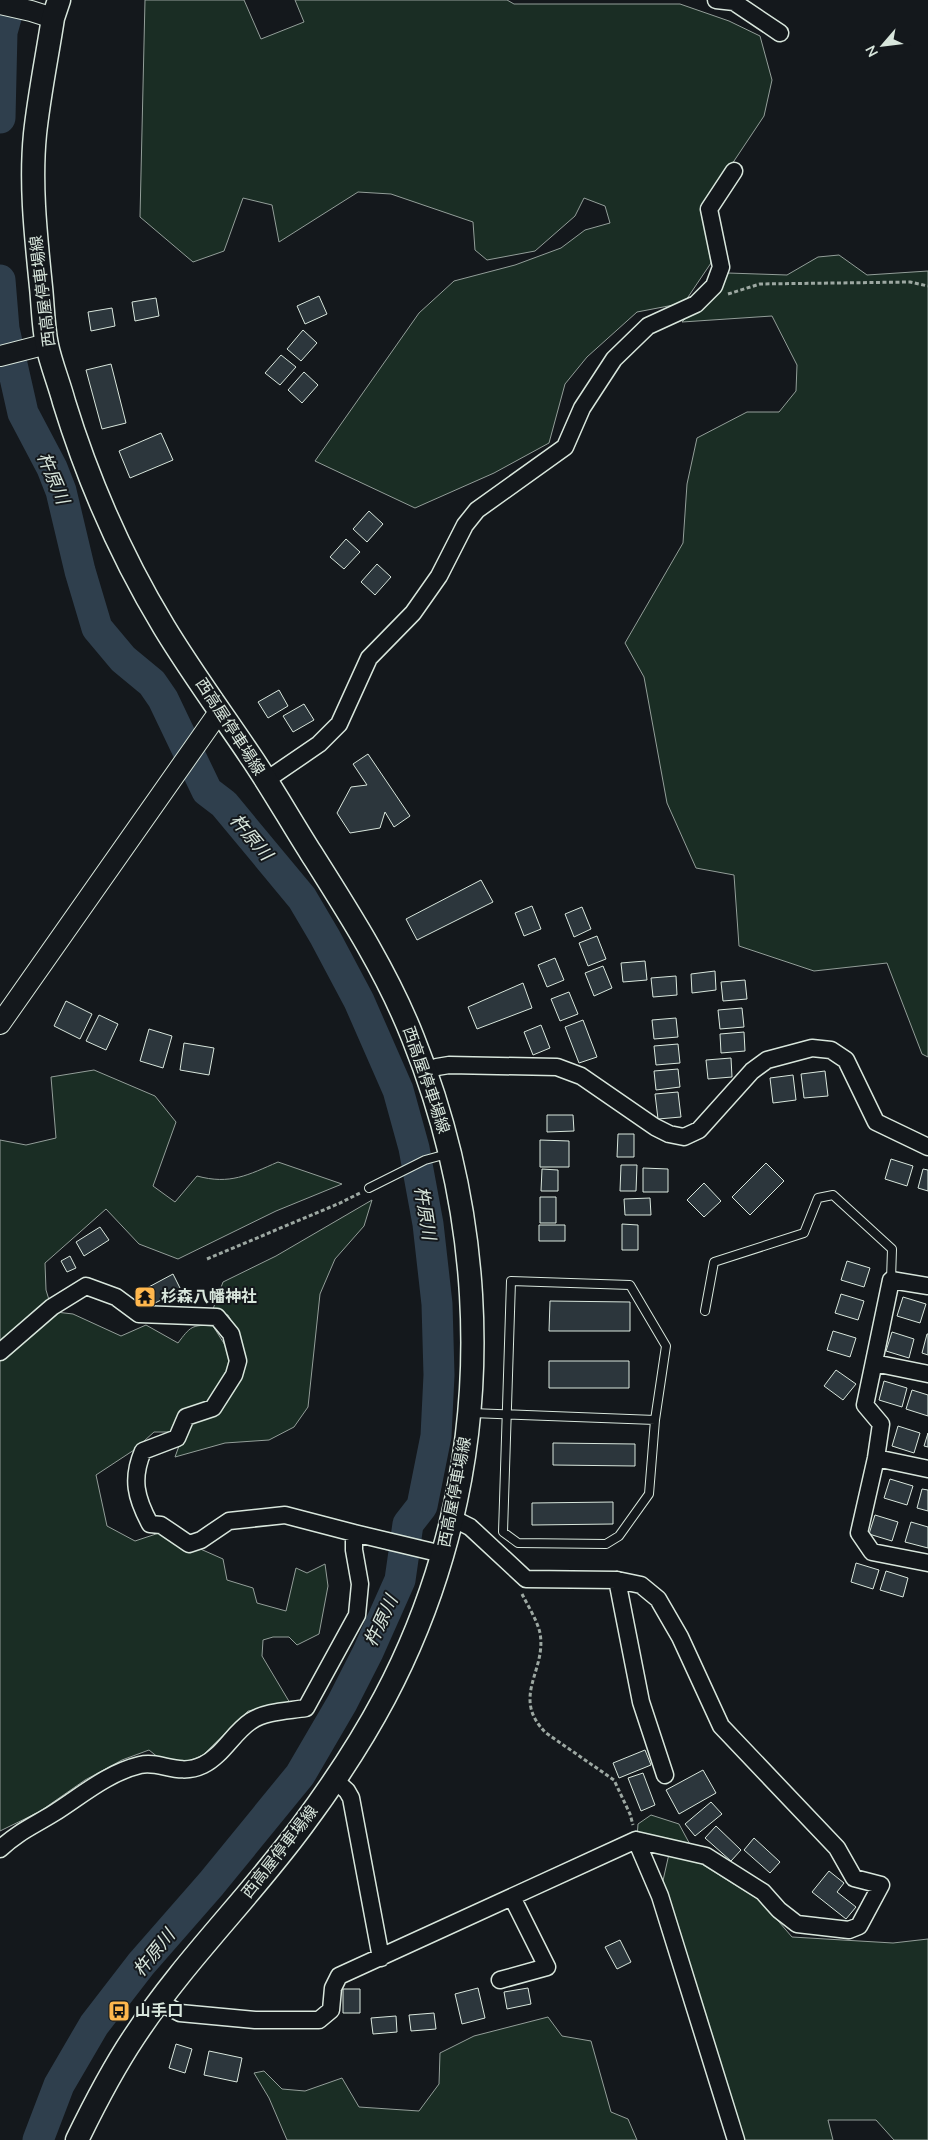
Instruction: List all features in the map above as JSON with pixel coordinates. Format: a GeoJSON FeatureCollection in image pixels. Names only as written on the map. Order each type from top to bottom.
{"type":"FeatureCollection","features":[{"type":"Feature","properties":{"kind":"main road","name":"西高屋停車場線"},"geometry":{"type":"LineString","coordinates":[[56,9],[35,139],[34,222],[47,344],[79,452],[113,533],[162,623],[219,712],[253,759],[370,946],[412,1036],[439,1111],[459,1190],[471,1272],[474,1352],[467,1436],[452,1518],[424,1613],[395,1681],[359,1745],[301,1829],[136,2034],[101,2091],[77,2140]]}},
{"type":"Feature","properties":{"kind":"street"},"geometry":{"type":"LineString","coordinates":[[716,0],[734,2],[780,33]]}},
{"type":"Feature","properties":{"kind":"street"},"geometry":{"type":"LineString","coordinates":[[0,4],[31,11],[56,9]]}},
{"type":"Feature","properties":{"kind":"street"},"geometry":{"type":"LineString","coordinates":[[265,781],[319,744],[339,724],[368,658],[418,606],[439,576],[465,525],[477,510],[565,447],[582,408],[614,360],[648,326],[696,304],[714,286],[721,267],[709,209],[734,171]]}},
{"type":"Feature","properties":{"kind":"street"},"geometry":{"type":"LineString","coordinates":[[0,356],[47,344]]}},
{"type":"Feature","properties":{"kind":"street"},"geometry":{"type":"LineString","coordinates":[[0,1024],[219,712]]}},
{"type":"Feature","properties":{"kind":"street"},"geometry":{"type":"LineString","coordinates":[[425,1072],[449,1065],[557,1067],[581,1076],[655,1127],[669,1134],[684,1137],[699,1130],[752,1071],[766,1060],[812,1048],[831,1050],[846,1060],[876,1122],[928,1147]]}},
{"type":"Feature","properties":{"kind":"street"},"geometry":{"type":"LineString","coordinates":[[928,1286],[891,1280],[865,1405],[881,1424],[876,1458],[859,1533],[872,1552],[928,1563]]}},
{"type":"Feature","properties":{"kind":"street"},"geometry":{"type":"LineString","coordinates":[[0,1352],[52,1306],[86,1286],[116,1297],[139,1314],[217,1317],[231,1334],[238,1362],[234,1375],[213,1408],[186,1417],[177,1438],[143,1451],[137,1466],[136,1485],[141,1507],[150,1524],[161,1526],[189,1544],[201,1540],[230,1521],[285,1515],[442,1554]]}},
{"type":"Feature","properties":{"kind":"street"},"geometry":{"type":"LineString","coordinates":[[874,1363],[928,1374]]}},
{"type":"Feature","properties":{"kind":"street"},"geometry":{"type":"LineString","coordinates":[[876,1458],[928,1469]]}},
{"type":"Feature","properties":{"kind":"street"},"geometry":{"type":"LineString","coordinates":[[160,2002],[180,2013],[255,2020],[319,2020],[331,2010],[333,1988],[339,1976],[636,1840],[706,1856],[763,1892],[779,1910],[797,1924],[849,1930],[859,1926],[881,1885],[854,1878],[837,1848],[721,1726],[680,1637],[658,1600],[641,1585],[616,1580],[526,1579],[470,1527],[452,1518]]}},
{"type":"Feature","properties":{"kind":"street"},"geometry":{"type":"LineString","coordinates":[[0,1849],[15,1835],[52,1814],[95,1785],[118,1773],[142,1764],[189,1770],[205,1764],[251,1720],[272,1713],[306,1708],[357,1615],[360,1584],[354,1550],[354,1533]]}},
{"type":"Feature","properties":{"kind":"street"},"geometry":{"type":"LineString","coordinates":[[616,1580],[641,1702],[665,1775]]}},
{"type":"Feature","properties":{"kind":"street"},"geometry":{"type":"LineString","coordinates":[[335,1780],[351,1798],[381,1958]]}},
{"type":"Feature","properties":{"kind":"street"},"geometry":{"type":"LineString","coordinates":[[636,1840],[660,1896],[736,2140]]}},
{"type":"Feature","properties":{"kind":"street"},"geometry":{"type":"LineString","coordinates":[[500,1980],[547,1967],[512,1897]]}},
{"type":"Feature","properties":{"kind":"lane"},"geometry":{"type":"LineString","coordinates":[[369,1188],[425,1160],[450,1153]]}},
{"type":"Feature","properties":{"kind":"lane"},"geometry":{"type":"LineString","coordinates":[[705,1310],[714,1262],[804,1233],[818,1198],[832,1195],[892,1249],[891,1280]]}},
{"type":"Feature","properties":{"kind":"lane"},"geometry":{"type":"LineString","coordinates":[[511,1281],[630,1285],[666,1346],[655,1420],[649,1494],[619,1536],[606,1544],[518,1543],[503,1532],[506,1415],[511,1281]]}},
{"type":"Feature","properties":{"kind":"lane"},"geometry":{"type":"LineString","coordinates":[[469,1412],[655,1420]]}},
{"type":"Feature","properties":{"kind":"path"},"geometry":{"type":"LineString","coordinates":[[696,304],[760,284],[910,282],[928,286]]}},
{"type":"Feature","properties":{"kind":"path"},"geometry":{"type":"LineString","coordinates":[[207,1259],[340,1203],[369,1188]]}},
{"type":"Feature","properties":{"kind":"path"},"geometry":{"type":"LineString","coordinates":[[526,1579],[522,1594],[540,1633],[540,1654],[532,1684],[530,1706],[536,1724],[614,1780],[630,1814],[636,1840]]}},
{"type":"Feature","properties":{"kind":"green space"},"geometry":{"type":"Polygon","coordinates":[[[145,0],[244,0],[261,39],[304,22],[295,0],[507,0],[514,4],[680,4],[729,21],[760,36],[772,80],[764,116],[704,206],[711,263],[684,303],[637,312],[587,357],[565,384],[549,443],[494,473],[415,508],[315,461],[419,313],[454,281],[515,265],[561,248],[585,230],[610,223],[605,206],[584,198],[575,216],[535,251],[487,260],[475,250],[473,222],[391,194],[358,192],[279,242],[272,205],[243,198],[224,251],[193,262],[140,217],[145,0]]]}},
{"type":"Feature","properties":{"kind":"green space"},"geometry":{"type":"Polygon","coordinates":[[[839,255],[867,275],[928,271],[928,1057],[922,1054],[887,963],[814,971],[739,946],[734,875],[696,868],[667,803],[644,677],[625,643],[683,543],[687,484],[697,438],[747,412],[779,412],[796,391],[797,365],[772,316],[682,322],[728,273],[787,275],[818,257],[839,255]]]}},
{"type":"Feature","properties":{"kind":"green space"},"geometry":{"type":"Polygon","coordinates":[[[94,1070],[155,1096],[176,1122],[153,1186],[175,1202],[197,1176],[209,1179],[229,1179],[248,1175],[278,1162],[342,1184],[276,1211],[178,1259],[139,1244],[106,1209],[45,1263],[46,1290],[50,1303],[0,1347],[0,1140],[26,1145],[56,1138],[51,1077],[94,1070]]]}},
{"type":"Feature","properties":{"kind":"green space"},"geometry":{"type":"Polygon","coordinates":[[[372,1200],[364,1226],[335,1259],[320,1294],[308,1407],[294,1427],[269,1440],[225,1443],[175,1457],[188,1421],[237,1380],[237,1331],[228,1315],[213,1309],[223,1282],[276,1256],[372,1200]]]}},
{"type":"Feature","properties":{"kind":"green space"},"geometry":{"type":"Polygon","coordinates":[[[56,1312],[73,1314],[121,1336],[146,1325],[178,1343],[189,1330],[196,1326],[213,1326],[230,1353],[227,1380],[210,1405],[171,1432],[154,1432],[134,1450],[96,1475],[107,1526],[135,1541],[162,1532],[223,1559],[227,1580],[253,1588],[257,1603],[286,1611],[296,1568],[307,1573],[325,1564],[328,1586],[319,1634],[297,1645],[289,1637],[273,1637],[263,1640],[262,1656],[290,1703],[248,1711],[203,1755],[184,1763],[159,1758],[149,1750],[122,1760],[85,1780],[39,1812],[0,1831],[0,1361],[56,1312]]]}},
{"type":"Feature","properties":{"kind":"green space"},"geometry":{"type":"Polygon","coordinates":[[[651,1815],[679,1824],[700,1863],[761,1901],[792,1937],[893,1943],[928,1939],[928,2140],[894,2140],[876,2120],[828,2120],[833,2140],[737,2140],[662,1885],[671,1845],[637,1838],[638,1824],[651,1815]]]}},
{"type":"Feature","properties":{"kind":"green space"},"geometry":{"type":"Polygon","coordinates":[[[548,2017],[562,2036],[591,2041],[611,2112],[628,2119],[637,2140],[287,2140],[269,2098],[254,2073],[264,2071],[282,2089],[305,2091],[342,2078],[359,2107],[419,2111],[439,2084],[440,2053],[474,2036],[548,2017]]]}},
{"type":"Feature","properties":{"kind":"building"},"geometry":{"type":"Polygon","coordinates":[[[319,296],[327,314],[305,324],[297,306],[319,296]]]}},
{"type":"Feature","properties":{"kind":"building"},"geometry":{"type":"Polygon","coordinates":[[[156,298],[159,316],[135,321],[132,302],[156,298]]]}},
{"type":"Feature","properties":{"kind":"building"},"geometry":{"type":"Polygon","coordinates":[[[112,308],[115,326],[91,331],[88,312],[112,308]]]}},
{"type":"Feature","properties":{"kind":"building"},"geometry":{"type":"Polygon","coordinates":[[[303,330],[317,343],[301,361],[287,349],[303,330]]]}},
{"type":"Feature","properties":{"kind":"building"},"geometry":{"type":"Polygon","coordinates":[[[281,355],[296,367],[280,385],[265,373],[281,355]]]}},
{"type":"Feature","properties":{"kind":"building"},"geometry":{"type":"Polygon","coordinates":[[[111,364],[126,423],[102,429],[86,370],[111,364]]]}},
{"type":"Feature","properties":{"kind":"building"},"geometry":{"type":"Polygon","coordinates":[[[304,372],[318,385],[302,403],[288,390],[304,372]]]}},
{"type":"Feature","properties":{"kind":"building"},"geometry":{"type":"Polygon","coordinates":[[[161,433],[173,460],[130,478],[119,451],[161,433]]]}},
{"type":"Feature","properties":{"kind":"building"},"geometry":{"type":"Polygon","coordinates":[[[369,511],[383,524],[367,542],[353,529],[369,511]]]}},
{"type":"Feature","properties":{"kind":"building"},"geometry":{"type":"Polygon","coordinates":[[[346,539],[360,552],[344,569],[330,557],[346,539]]]}},
{"type":"Feature","properties":{"kind":"building"},"geometry":{"type":"Polygon","coordinates":[[[377,564],[391,577],[375,595],[361,582],[377,564]]]}},
{"type":"Feature","properties":{"kind":"building"},"geometry":{"type":"Polygon","coordinates":[[[279,690],[288,706],[268,718],[258,702],[279,690]]]}},
{"type":"Feature","properties":{"kind":"building"},"geometry":{"type":"Polygon","coordinates":[[[304,704],[314,720],[293,732],[283,716],[304,704]]]}},
{"type":"Feature","properties":{"kind":"building"},"geometry":{"type":"Polygon","coordinates":[[[368,754],[410,816],[394,827],[385,812],[380,828],[350,833],[337,813],[351,787],[367,785],[353,764],[368,754]]]}},
{"type":"Feature","properties":{"kind":"building"},"geometry":{"type":"Polygon","coordinates":[[[481,880],[493,902],[417,940],[406,919],[481,880]]]}},
{"type":"Feature","properties":{"kind":"building"},"geometry":{"type":"Polygon","coordinates":[[[532,906],[541,929],[524,936],[515,913],[532,906]]]}},
{"type":"Feature","properties":{"kind":"building"},"geometry":{"type":"Polygon","coordinates":[[[582,907],[591,929],[574,937],[565,914],[582,907]]]}},
{"type":"Feature","properties":{"kind":"building"},"geometry":{"type":"Polygon","coordinates":[[[597,936],[606,959],[588,966],[579,943],[597,936]]]}},
{"type":"Feature","properties":{"kind":"building"},"geometry":{"type":"Polygon","coordinates":[[[555,958],[564,980],[547,987],[538,965],[555,958]]]}},
{"type":"Feature","properties":{"kind":"building"},"geometry":{"type":"Polygon","coordinates":[[[645,961],[647,980],[623,982],[621,963],[645,961]]]}},
{"type":"Feature","properties":{"kind":"building"},"geometry":{"type":"Polygon","coordinates":[[[603,966],[612,988],[594,996],[585,973],[603,966]]]}},
{"type":"Feature","properties":{"kind":"building"},"geometry":{"type":"Polygon","coordinates":[[[715,971],[716,990],[692,993],[691,974],[715,971]]]}},
{"type":"Feature","properties":{"kind":"building"},"geometry":{"type":"Polygon","coordinates":[[[676,976],[677,995],[653,997],[651,978],[676,976]]]}},
{"type":"Feature","properties":{"kind":"building"},"geometry":{"type":"Polygon","coordinates":[[[745,980],[747,999],[723,1001],[721,982],[745,980]]]}},
{"type":"Feature","properties":{"kind":"building"},"geometry":{"type":"Polygon","coordinates":[[[523,983],[532,1008],[477,1029],[468,1007],[523,983]]]}},
{"type":"Feature","properties":{"kind":"building"},"geometry":{"type":"Polygon","coordinates":[[[569,992],[578,1014],[560,1021],[551,999],[569,992]]]}},
{"type":"Feature","properties":{"kind":"building"},"geometry":{"type":"Polygon","coordinates":[[[66,1001],[92,1014],[80,1039],[54,1026],[66,1001]]]}},
{"type":"Feature","properties":{"kind":"building"},"geometry":{"type":"Polygon","coordinates":[[[742,1008],[744,1027],[720,1029],[718,1010],[742,1008]]]}},
{"type":"Feature","properties":{"kind":"building"},"geometry":{"type":"Polygon","coordinates":[[[99,1015],[118,1024],[106,1050],[86,1041],[99,1015]]]}},
{"type":"Feature","properties":{"kind":"building"},"geometry":{"type":"Polygon","coordinates":[[[676,1018],[678,1037],[654,1039],[652,1020],[676,1018]]]}},
{"type":"Feature","properties":{"kind":"building"},"geometry":{"type":"Polygon","coordinates":[[[583,1020],[597,1057],[579,1063],[565,1027],[583,1020]]]}},
{"type":"Feature","properties":{"kind":"building"},"geometry":{"type":"Polygon","coordinates":[[[541,1025],[550,1048],[533,1055],[524,1032],[541,1025]]]}},
{"type":"Feature","properties":{"kind":"building"},"geometry":{"type":"Polygon","coordinates":[[[149,1029],[172,1036],[163,1068],[140,1061],[149,1029]]]}},
{"type":"Feature","properties":{"kind":"building"},"geometry":{"type":"Polygon","coordinates":[[[744,1032],[745,1051],[721,1053],[720,1034],[744,1032]]]}},
{"type":"Feature","properties":{"kind":"building"},"geometry":{"type":"Polygon","coordinates":[[[184,1043],[214,1048],[209,1075],[180,1070],[184,1043]]]}},
{"type":"Feature","properties":{"kind":"building"},"geometry":{"type":"Polygon","coordinates":[[[678,1044],[680,1063],[656,1065],[654,1046],[678,1044]]]}},
{"type":"Feature","properties":{"kind":"building"},"geometry":{"type":"Polygon","coordinates":[[[731,1058],[732,1077],[708,1079],[706,1060],[731,1058]]]}},
{"type":"Feature","properties":{"kind":"building"},"geometry":{"type":"Polygon","coordinates":[[[678,1069],[680,1087],[656,1090],[654,1071],[678,1069]]]}},
{"type":"Feature","properties":{"kind":"building"},"geometry":{"type":"Polygon","coordinates":[[[825,1071],[828,1096],[804,1098],[801,1074],[825,1071]]]}},
{"type":"Feature","properties":{"kind":"building"},"geometry":{"type":"Polygon","coordinates":[[[793,1075],[796,1100],[773,1103],[770,1078],[793,1075]]]}},
{"type":"Feature","properties":{"kind":"building"},"geometry":{"type":"Polygon","coordinates":[[[678,1092],[681,1117],[658,1119],[655,1094],[678,1092]]]}},
{"type":"Feature","properties":{"kind":"building"},"geometry":{"type":"Polygon","coordinates":[[[547,1115],[573,1115],[574,1131],[547,1132],[547,1115]]]}},
{"type":"Feature","properties":{"kind":"building"},"geometry":{"type":"Polygon","coordinates":[[[618,1134],[634,1134],[634,1157],[617,1157],[618,1134]]]}},
{"type":"Feature","properties":{"kind":"building"},"geometry":{"type":"Polygon","coordinates":[[[540,1140],[569,1141],[569,1167],[540,1167],[540,1140]]]}},
{"type":"Feature","properties":{"kind":"building"},"geometry":{"type":"Polygon","coordinates":[[[891,1159],[913,1166],[907,1186],[885,1179],[891,1159]]]}},
{"type":"Feature","properties":{"kind":"building"},"geometry":{"type":"Polygon","coordinates":[[[766,1163],[784,1181],[750,1215],[732,1197],[766,1163]]]}},
{"type":"Feature","properties":{"kind":"building"},"geometry":{"type":"Polygon","coordinates":[[[621,1165],[637,1165],[636,1191],[620,1191],[621,1165]]]}},
{"type":"Feature","properties":{"kind":"building"},"geometry":{"type":"Polygon","coordinates":[[[643,1168],[668,1169],[668,1192],[643,1192],[643,1168]]]}},
{"type":"Feature","properties":{"kind":"building"},"geometry":{"type":"Polygon","coordinates":[[[542,1169],[558,1170],[558,1191],[541,1191],[542,1169]]]}},
{"type":"Feature","properties":{"kind":"building"},"geometry":{"type":"Polygon","coordinates":[[[923,1169],[928,1170],[928,1191],[918,1188],[923,1169]]]}},
{"type":"Feature","properties":{"kind":"building"},"geometry":{"type":"Polygon","coordinates":[[[704,1183],[721,1201],[704,1217],[687,1200],[704,1183]]]}},
{"type":"Feature","properties":{"kind":"building"},"geometry":{"type":"Polygon","coordinates":[[[540,1197],[556,1197],[556,1223],[540,1223],[540,1197]]]}},
{"type":"Feature","properties":{"kind":"building"},"geometry":{"type":"Polygon","coordinates":[[[650,1198],[651,1215],[625,1215],[624,1199],[650,1198]]]}},
{"type":"Feature","properties":{"kind":"building"},"geometry":{"type":"Polygon","coordinates":[[[622,1224],[638,1225],[638,1250],[622,1250],[622,1224]]]}},
{"type":"Feature","properties":{"kind":"building"},"geometry":{"type":"Polygon","coordinates":[[[539,1225],[565,1225],[565,1241],[539,1241],[539,1225]]]}},
{"type":"Feature","properties":{"kind":"building"},"geometry":{"type":"Polygon","coordinates":[[[100,1227],[109,1240],[84,1256],[76,1242],[100,1227]]]}},
{"type":"Feature","properties":{"kind":"building"},"geometry":{"type":"Polygon","coordinates":[[[70,1256],[76,1268],[67,1272],[61,1261],[70,1256]]]}},
{"type":"Feature","properties":{"kind":"building"},"geometry":{"type":"Polygon","coordinates":[[[847,1261],[870,1268],[864,1287],[841,1280],[847,1261]]]}},
{"type":"Feature","properties":{"kind":"building"},"geometry":{"type":"Polygon","coordinates":[[[173,1274],[181,1290],[153,1304],[145,1289],[173,1274]]]}},
{"type":"Feature","properties":{"kind":"building"},"geometry":{"type":"Polygon","coordinates":[[[841,1294],[864,1301],[858,1320],[835,1313],[841,1294]]]}},
{"type":"Feature","properties":{"kind":"building"},"geometry":{"type":"Polygon","coordinates":[[[903,1297],[926,1304],[920,1323],[897,1316],[903,1297]]]}},
{"type":"Feature","properties":{"kind":"building"},"geometry":{"type":"Polygon","coordinates":[[[550,1301],[630,1302],[630,1331],[549,1331],[550,1301]]]}},
{"type":"Feature","properties":{"kind":"building"},"geometry":{"type":"Polygon","coordinates":[[[833,1331],[856,1338],[850,1357],[827,1350],[833,1331]]]}},
{"type":"Feature","properties":{"kind":"building"},"geometry":{"type":"Polygon","coordinates":[[[892,1332],[914,1339],[909,1358],[886,1351],[892,1332]]]}},
{"type":"Feature","properties":{"kind":"building"},"geometry":{"type":"Polygon","coordinates":[[[928,1334],[928,1355],[922,1353],[928,1334]]]}},
{"type":"Feature","properties":{"kind":"building"},"geometry":{"type":"Polygon","coordinates":[[[549,1361],[629,1361],[629,1388],[549,1388],[549,1361]]]}},
{"type":"Feature","properties":{"kind":"building"},"geometry":{"type":"Polygon","coordinates":[[[836,1370],[856,1384],[843,1400],[824,1386],[836,1370]]]}},
{"type":"Feature","properties":{"kind":"building"},"geometry":{"type":"Polygon","coordinates":[[[884,1381],[907,1388],[902,1407],[879,1400],[884,1381]]]}},
{"type":"Feature","properties":{"kind":"building"},"geometry":{"type":"Polygon","coordinates":[[[912,1390],[928,1395],[928,1416],[906,1409],[912,1390]]]}},
{"type":"Feature","properties":{"kind":"building"},"geometry":{"type":"Polygon","coordinates":[[[898,1426],[920,1433],[914,1453],[892,1446],[898,1426]]]}},
{"type":"Feature","properties":{"kind":"building"},"geometry":{"type":"Polygon","coordinates":[[[928,1433],[928,1447],[924,1446],[928,1433]]]}},
{"type":"Feature","properties":{"kind":"building"},"geometry":{"type":"Polygon","coordinates":[[[553,1443],[635,1444],[635,1466],[553,1465],[553,1443]]]}},
{"type":"Feature","properties":{"kind":"building"},"geometry":{"type":"Polygon","coordinates":[[[890,1479],[913,1486],[907,1505],[884,1498],[890,1479]]]}},
{"type":"Feature","properties":{"kind":"building"},"geometry":{"type":"Polygon","coordinates":[[[922,1489],[928,1490],[928,1511],[917,1508],[922,1489]]]}},
{"type":"Feature","properties":{"kind":"building"},"geometry":{"type":"Polygon","coordinates":[[[613,1502],[613,1524],[532,1525],[532,1503],[613,1502]]]}},
{"type":"Feature","properties":{"kind":"building"},"geometry":{"type":"Polygon","coordinates":[[[875,1515],[898,1522],[892,1541],[869,1534],[875,1515]]]}},
{"type":"Feature","properties":{"kind":"building"},"geometry":{"type":"Polygon","coordinates":[[[911,1522],[928,1527],[928,1548],[905,1542],[911,1522]]]}},
{"type":"Feature","properties":{"kind":"building"},"geometry":{"type":"Polygon","coordinates":[[[856,1563],[879,1570],[873,1589],[851,1582],[856,1563]]]}},
{"type":"Feature","properties":{"kind":"building"},"geometry":{"type":"Polygon","coordinates":[[[886,1571],[908,1578],[903,1597],[880,1590],[886,1571]]]}},
{"type":"Feature","properties":{"kind":"building"},"geometry":{"type":"Polygon","coordinates":[[[645,1750],[651,1765],[619,1778],[613,1763],[645,1750]]]}},
{"type":"Feature","properties":{"kind":"building"},"geometry":{"type":"Polygon","coordinates":[[[703,1770],[716,1793],[679,1814],[666,1790],[703,1770]]]}},
{"type":"Feature","properties":{"kind":"building"},"geometry":{"type":"Polygon","coordinates":[[[643,1773],[655,1805],[641,1811],[628,1778],[643,1773]]]}},
{"type":"Feature","properties":{"kind":"building"},"geometry":{"type":"Polygon","coordinates":[[[711,1802],[722,1814],[695,1836],[685,1824],[711,1802]]]}},
{"type":"Feature","properties":{"kind":"building"},"geometry":{"type":"Polygon","coordinates":[[[716,1826],[741,1850],[731,1861],[705,1838],[716,1826]]]}},
{"type":"Feature","properties":{"kind":"building"},"geometry":{"type":"Polygon","coordinates":[[[754,1838],[780,1862],[770,1873],[744,1850],[754,1838]]]}},
{"type":"Feature","properties":{"kind":"building"},"geometry":{"type":"Polygon","coordinates":[[[829,1871],[844,1883],[837,1892],[856,1907],[846,1919],[812,1892],[829,1871]]]}},
{"type":"Feature","properties":{"kind":"building"},"geometry":{"type":"Polygon","coordinates":[[[620,1940],[631,1962],[617,1969],[605,1947],[620,1940]]]}},
{"type":"Feature","properties":{"kind":"building"},"geometry":{"type":"Polygon","coordinates":[[[478,1988],[485,2018],[462,2024],[455,1994],[478,1988]]]}},
{"type":"Feature","properties":{"kind":"building"},"geometry":{"type":"Polygon","coordinates":[[[528,1988],[531,2004],[507,2009],[504,1992],[528,1988]]]}},
{"type":"Feature","properties":{"kind":"building"},"geometry":{"type":"Polygon","coordinates":[[[343,1989],[360,1989],[360,2013],[343,2013],[343,1989]]]}},
{"type":"Feature","properties":{"kind":"building"},"geometry":{"type":"Polygon","coordinates":[[[434,2013],[436,2029],[411,2031],[409,2015],[434,2013]]]}},
{"type":"Feature","properties":{"kind":"building"},"geometry":{"type":"Polygon","coordinates":[[[396,2016],[397,2032],[373,2034],[371,2018],[396,2016]]]}},
{"type":"Feature","properties":{"kind":"building"},"geometry":{"type":"Polygon","coordinates":[[[176,2044],[192,2049],[185,2073],[169,2068],[176,2044]]]}},
{"type":"Feature","properties":{"kind":"building"},"geometry":{"type":"Polygon","coordinates":[[[209,2051],[242,2058],[237,2082],[204,2075],[209,2051]]]}},
{"type":"Feature","properties":{"kind":"waterway","name":"杵原川"},"geometry":{"type":"LineString","coordinates":[[0,118],[2,32],[11,0]]}},
{"type":"Feature","properties":{"kind":"waterway","name":"杵原川"},"geometry":{"type":"LineString","coordinates":[[0,280],[4,329],[23,413],[52,468],[61,491],[80,571],[97,628],[123,659],[152,683],[163,699],[207,791],[224,804],[302,898],[359,1001],[398,1090],[414,1148],[428,1224],[437,1304],[439,1375],[436,1436],[422,1506],[408,1524],[400,1580],[368,1652],[342,1703],[300,1775],[211,1884],[141,1964],[94,2025],[59,2085],[38,2140]]}},
{"type":"Feature","properties":{"kind":"place","name":"杉森八幡神社"},"geometry":{"type":"Point","coordinates":[145,1297]}},
{"type":"Feature","properties":{"kind":"place","name":"山手口"},"geometry":{"type":"Point","coordinates":[119,2011]}}]}
